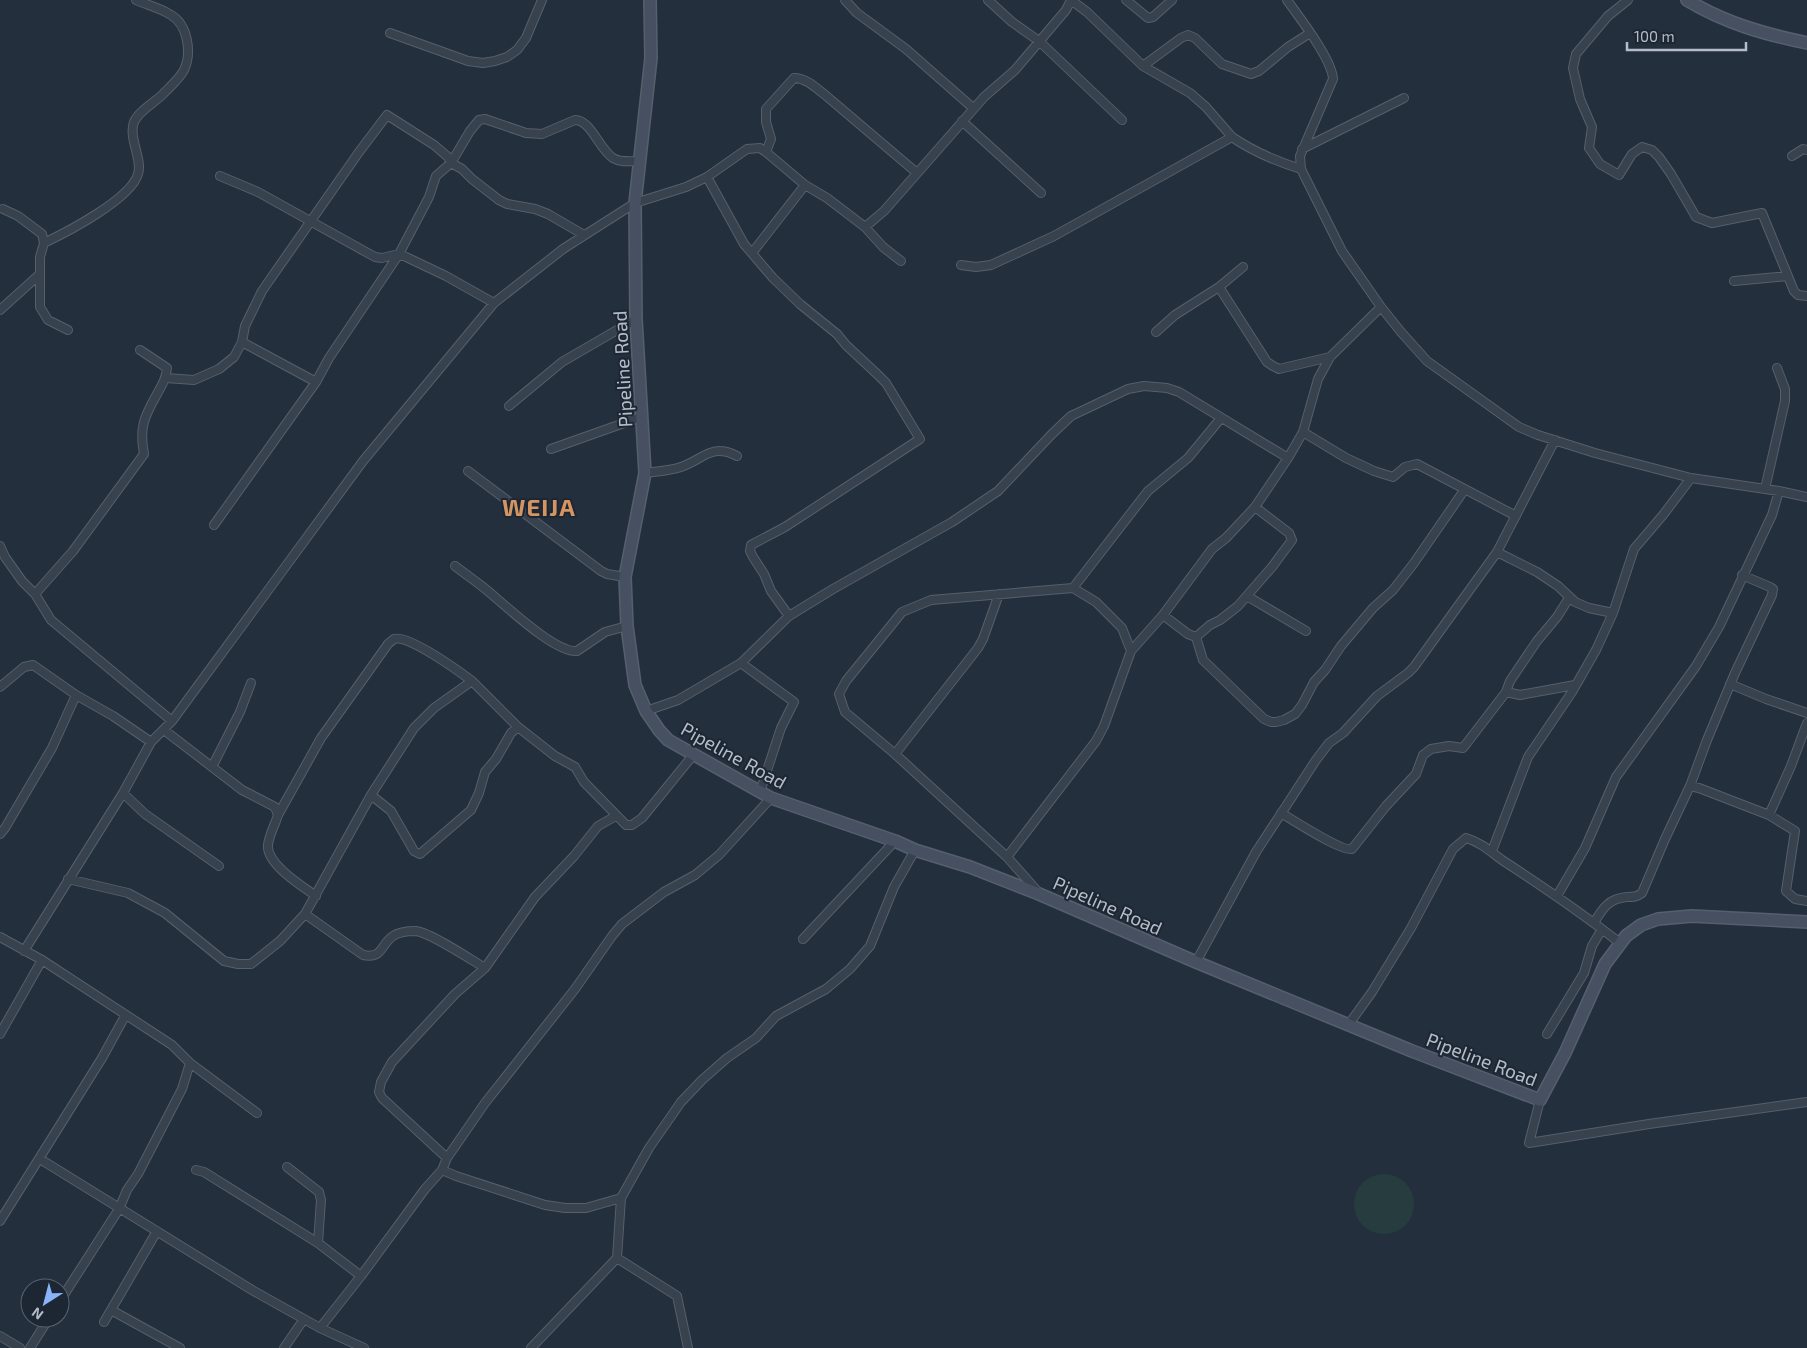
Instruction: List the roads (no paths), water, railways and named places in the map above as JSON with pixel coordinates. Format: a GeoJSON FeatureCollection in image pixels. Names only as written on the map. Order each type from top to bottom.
{"type":"FeatureCollection","features":[{"type":"Feature","properties":{"kind":"street"},"geometry":{"type":"LineString","coordinates":[[44,243],[74,228],[116,200],[132,186],[139,173],[132,132],[134,120],[164,94],[184,70],[189,49],[180,22],[171,14],[136,0]]}},
{"type":"Feature","properties":{"kind":"street"},"geometry":{"type":"LineString","coordinates":[[390,33],[468,61],[495,61],[507,57],[517,50],[526,38],[542,0]]}},
{"type":"Feature","properties":{"kind":"street","name":"Pipeline Road"},"geometry":{"type":"LineString","coordinates":[[650,0],[651,58],[635,203],[636,319],[645,473],[625,577],[626,626],[635,685],[646,711],[659,730],[668,740],[771,798],[895,841],[914,850],[970,867],[1039,894],[1196,962],[1412,1051],[1540,1100]]}},
{"type":"Feature","properties":{"kind":"street"},"geometry":{"type":"LineString","coordinates":[[845,0],[857,13],[906,50],[973,108]]}},
{"type":"Feature","properties":{"kind":"street"},"geometry":{"type":"LineString","coordinates":[[988,0],[1012,22],[1039,41],[1122,120]]}},
{"type":"Feature","properties":{"kind":"street"},"geometry":{"type":"LineString","coordinates":[[865,227],[884,210],[984,96],[1015,70],[1066,10],[1071,0],[1087,12],[1143,66],[1190,94],[1214,115],[1232,137],[1253,151],[1277,162],[1301,169]]}},
{"type":"Feature","properties":{"kind":"street"},"geometry":{"type":"LineString","coordinates":[[1126,0],[1148,18],[1153,17],[1172,0]]}},
{"type":"Feature","properties":{"kind":"street"},"geometry":{"type":"LineString","coordinates":[[1287,0],[1310,33],[1330,67],[1333,79],[1302,149],[1300,156],[1301,169],[1342,251],[1381,307],[1427,361],[1519,427],[1555,440],[1595,453],[1691,478],[1779,491],[1807,498]]}},
{"type":"Feature","properties":{"kind":"street"},"geometry":{"type":"LineString","coordinates":[[1628,0],[1608,16],[1576,54],[1573,68],[1580,99],[1592,127],[1589,148],[1600,164],[1619,176],[1632,154],[1642,147],[1652,150],[1671,174],[1696,217],[1712,223],[1762,213],[1794,291],[1798,295],[1807,296]]}},
{"type":"Feature","properties":{"kind":"street"},"geometry":{"type":"LineString","coordinates":[[1687,0],[1718,17],[1736,24],[1807,43]]}},
{"type":"Feature","properties":{"kind":"street"},"geometry":{"type":"LineString","coordinates":[[1143,66],[1180,38],[1188,35],[1195,38],[1222,64],[1251,74],[1259,71],[1288,47],[1310,33]]}},
{"type":"Feature","properties":{"kind":"street"},"geometry":{"type":"LineString","coordinates":[[766,152],[770,139],[766,122],[766,109],[794,78],[799,78],[824,94],[917,173]]}},
{"type":"Feature","properties":{"kind":"street"},"geometry":{"type":"LineString","coordinates":[[1302,149],[1404,98]]}},
{"type":"Feature","properties":{"kind":"street"},"geometry":{"type":"LineString","coordinates":[[166,378],[194,380],[219,369],[234,357],[242,342],[245,326],[262,291],[387,115],[434,145],[448,157],[451,163],[462,169],[499,200],[507,204],[535,208],[584,235]]}},
{"type":"Feature","properties":{"kind":"street"},"geometry":{"type":"LineString","coordinates":[[214,525],[316,382],[329,358],[399,254],[429,197],[436,176],[451,163],[470,130],[479,120],[485,119],[526,133],[542,134],[579,120],[587,125],[603,149],[613,158],[623,162],[640,161]]}},
{"type":"Feature","properties":{"kind":"street"},"geometry":{"type":"LineString","coordinates":[[962,121],[1041,193]]}},
{"type":"Feature","properties":{"kind":"street"},"geometry":{"type":"LineString","coordinates":[[961,265],[976,267],[991,265],[1054,236],[1232,137]]}},
{"type":"Feature","properties":{"kind":"street"},"geometry":{"type":"LineString","coordinates":[[24,950],[123,793],[151,742],[172,721],[363,461],[494,303],[563,249],[635,203],[686,187],[707,177],[747,148],[760,148],[766,152],[805,185],[827,198],[865,227],[883,247],[900,261]]}},
{"type":"Feature","properties":{"kind":"street"},"geometry":{"type":"LineString","coordinates":[[1792,156],[1803,149],[1807,150]]}},
{"type":"Feature","properties":{"kind":"street"},"geometry":{"type":"LineString","coordinates":[[220,176],[258,192],[375,257],[382,258],[399,254],[446,276],[494,303]]}},
{"type":"Feature","properties":{"kind":"street"},"geometry":{"type":"LineString","coordinates":[[707,177],[744,244],[773,278],[800,304],[837,334],[886,383],[920,439],[785,527],[751,545],[752,558],[764,574],[771,591],[789,616]]}},
{"type":"Feature","properties":{"kind":"street"},"geometry":{"type":"LineString","coordinates":[[752,252],[805,185]]}},
{"type":"Feature","properties":{"kind":"street"},"geometry":{"type":"LineString","coordinates":[[3,209],[18,216],[42,234],[44,243],[40,257],[40,307],[48,320],[68,330]]}},
{"type":"Feature","properties":{"kind":"street"},"geometry":{"type":"LineString","coordinates":[[1156,332],[1175,315],[1219,287],[1243,267]]}},
{"type":"Feature","properties":{"kind":"street"},"geometry":{"type":"LineString","coordinates":[[0,310],[40,274]]}},
{"type":"Feature","properties":{"kind":"street"},"geometry":{"type":"LineString","coordinates":[[1734,281],[1788,276]]}},
{"type":"Feature","properties":{"kind":"street"},"geometry":{"type":"LineString","coordinates":[[1219,287],[1267,362],[1272,366],[1280,369],[1330,357]]}},
{"type":"Feature","properties":{"kind":"street"},"geometry":{"type":"LineString","coordinates":[[1007,857],[1096,741],[1104,726],[1131,651],[1163,615],[1212,548],[1226,538],[1256,507],[1288,458],[1303,432],[1318,379],[1330,357],[1381,307]]}},
{"type":"Feature","properties":{"kind":"street"},"geometry":{"type":"LineString","coordinates":[[509,406],[562,362],[636,319]]}},
{"type":"Feature","properties":{"kind":"street"},"geometry":{"type":"LineString","coordinates":[[242,342],[316,382]]}},
{"type":"Feature","properties":{"kind":"street"},"geometry":{"type":"LineString","coordinates":[[35,594],[73,551],[144,454],[141,437],[142,424],[166,378],[166,368],[140,350]]}},
{"type":"Feature","properties":{"kind":"street"},"geometry":{"type":"LineString","coordinates":[[1765,489],[1785,401],[1785,389],[1778,368]]}},
{"type":"Feature","properties":{"kind":"street"},"geometry":{"type":"LineString","coordinates":[[646,711],[678,700],[741,664],[789,616],[952,522],[998,491],[1071,416],[1128,389],[1144,386],[1167,388],[1179,392],[1288,458]]}},
{"type":"Feature","properties":{"kind":"street"},"geometry":{"type":"LineString","coordinates":[[552,449],[641,417]]}},
{"type":"Feature","properties":{"kind":"street"},"geometry":{"type":"LineString","coordinates":[[1073,588],[1148,491],[1188,458],[1221,418]]}},
{"type":"Feature","properties":{"kind":"street"},"geometry":{"type":"LineString","coordinates":[[1303,432],[1346,458],[1374,471],[1393,477],[1405,467],[1417,464],[1516,516]]}},
{"type":"Feature","properties":{"kind":"street"},"geometry":{"type":"LineString","coordinates":[[1196,962],[1256,852],[1321,752],[1343,733],[1377,696],[1414,667],[1497,552],[1555,440]]}},
{"type":"Feature","properties":{"kind":"street"},"geometry":{"type":"LineString","coordinates":[[645,473],[680,467],[717,450],[737,456]]}},
{"type":"Feature","properties":{"kind":"street"},"geometry":{"type":"LineString","coordinates":[[468,470],[601,571],[625,577]]}},
{"type":"Feature","properties":{"kind":"street"},"geometry":{"type":"LineString","coordinates":[[1492,851],[1528,757],[1596,650],[1613,613],[1634,548],[1663,515],[1691,478]]}},
{"type":"Feature","properties":{"kind":"street"},"geometry":{"type":"LineString","coordinates":[[1196,636],[1200,655],[1209,668],[1227,682],[1264,719],[1271,722],[1284,720],[1295,714],[1314,682],[1325,670],[1341,646],[1369,613],[1393,590],[1465,489]]}},
{"type":"Feature","properties":{"kind":"street"},"geometry":{"type":"LineString","coordinates":[[1557,896],[1585,848],[1616,777],[1696,666],[1719,627],[1772,515],[1779,491]]}},
{"type":"Feature","properties":{"kind":"street"},"geometry":{"type":"LineString","coordinates":[[1196,636],[1238,606],[1292,540],[1289,533],[1256,507]]}},
{"type":"Feature","properties":{"kind":"street"},"geometry":{"type":"LineString","coordinates":[[0,546],[5,557],[22,581],[35,594],[51,620],[172,721]]}},
{"type":"Feature","properties":{"kind":"street"},"geometry":{"type":"LineString","coordinates":[[1497,552],[1537,572],[1558,586],[1569,598],[1581,605],[1613,613]]}},
{"type":"Feature","properties":{"kind":"street"},"geometry":{"type":"LineString","coordinates":[[455,566],[532,629],[567,650],[577,652],[605,632],[626,626]]}},
{"type":"Feature","properties":{"kind":"street"},"geometry":{"type":"LineString","coordinates":[[1594,923],[1608,903],[1619,897],[1638,897],[1642,894],[1690,786],[1730,684],[1773,592],[1770,587],[1742,575]]}},
{"type":"Feature","properties":{"kind":"street"},"geometry":{"type":"LineString","coordinates":[[1039,894],[1007,857],[895,754],[845,712],[839,694],[846,680],[902,612],[931,600],[1073,588],[1096,602],[1122,628],[1131,651]]}},
{"type":"Feature","properties":{"kind":"street"},"geometry":{"type":"LineString","coordinates":[[895,754],[978,648],[999,594]]}},
{"type":"Feature","properties":{"kind":"street"},"geometry":{"type":"LineString","coordinates":[[1247,596],[1306,631]]}},
{"type":"Feature","properties":{"kind":"street"},"geometry":{"type":"LineString","coordinates":[[1281,814],[1336,845],[1349,850],[1352,849],[1386,806],[1416,774],[1423,755],[1431,749],[1449,746],[1463,748],[1506,692],[1510,681],[1569,598]]}},
{"type":"Feature","properties":{"kind":"street"},"geometry":{"type":"LineString","coordinates":[[1163,615],[1188,634],[1196,636]]}},
{"type":"Feature","properties":{"kind":"street"},"geometry":{"type":"LineString","coordinates":[[316,896],[283,872],[270,856],[268,844],[278,815],[320,738],[393,639],[400,639],[431,653],[472,681],[518,727],[555,756],[575,767],[584,782],[626,824],[632,825],[642,818],[694,754]]}},
{"type":"Feature","properties":{"kind":"street"},"geometry":{"type":"LineString","coordinates":[[0,687],[24,667],[33,664],[76,696],[113,716],[151,742]]}},
{"type":"Feature","properties":{"kind":"street"},"geometry":{"type":"LineString","coordinates":[[741,664],[794,702],[781,728],[760,792]]}},
{"type":"Feature","properties":{"kind":"street"},"geometry":{"type":"LineString","coordinates":[[68,880],[128,893],[166,913],[224,961],[251,964],[267,952],[305,914],[372,794],[414,728],[434,708],[472,681]]}},
{"type":"Feature","properties":{"kind":"street"},"geometry":{"type":"LineString","coordinates":[[212,767],[240,712],[251,683]]}},
{"type":"Feature","properties":{"kind":"street"},"geometry":{"type":"LineString","coordinates":[[1730,684],[1807,713]]}},
{"type":"Feature","properties":{"kind":"street"},"geometry":{"type":"LineString","coordinates":[[1506,692],[1520,695],[1575,685]]}},
{"type":"Feature","properties":{"kind":"street"},"geometry":{"type":"LineString","coordinates":[[0,834],[6,828],[52,748],[76,696]]}},
{"type":"Feature","properties":{"kind":"street"},"geometry":{"type":"LineString","coordinates":[[1769,815],[1791,766],[1807,723]]}},
{"type":"Feature","properties":{"kind":"street"},"geometry":{"type":"LineString","coordinates":[[372,794],[391,812],[414,851],[420,854],[470,810],[480,792],[485,772],[496,759],[511,733],[518,727]]}},
{"type":"Feature","properties":{"kind":"street"},"geometry":{"type":"LineString","coordinates":[[164,730],[250,795],[275,807],[278,815]]}},
{"type":"Feature","properties":{"kind":"street"},"geometry":{"type":"LineString","coordinates":[[1690,786],[1769,815],[1795,830],[1786,890],[1795,899],[1807,901]]}},
{"type":"Feature","properties":{"kind":"street"},"geometry":{"type":"LineString","coordinates":[[123,793],[145,814],[219,866]]}},
{"type":"Feature","properties":{"kind":"street"},"geometry":{"type":"LineString","coordinates":[[320,1328],[425,1189],[442,1170],[447,1158],[485,1103],[575,989],[622,924],[664,892],[695,875],[714,860],[771,798]]}},
{"type":"Feature","properties":{"kind":"street"},"geometry":{"type":"LineString","coordinates":[[447,1158],[382,1098],[379,1092],[381,1082],[392,1062],[418,1033],[455,994],[486,968],[535,897],[574,856],[598,826],[616,816]]}},
{"type":"Feature","properties":{"kind":"street"},"geometry":{"type":"LineString","coordinates":[[1349,1024],[1372,992],[1411,928],[1453,849],[1466,838],[1474,840],[1492,851],[1620,943]]}},
{"type":"Feature","properties":{"kind":"street"},"geometry":{"type":"LineString","coordinates":[[803,939],[895,841]]}},
{"type":"Feature","properties":{"kind":"street"},"geometry":{"type":"LineString","coordinates":[[531,1348],[617,1258],[621,1198],[634,1172],[654,1140],[681,1102],[727,1058],[756,1038],[776,1016],[826,989],[850,969],[870,946],[894,887],[914,850]]}},
{"type":"Feature","properties":{"kind":"street"},"geometry":{"type":"LineString","coordinates":[[305,914],[363,954],[372,956],[379,952],[392,937],[401,932],[416,932],[427,935],[486,968]]}},
{"type":"Feature","properties":{"kind":"street"},"geometry":{"type":"LineString","coordinates":[[1807,922],[1692,916],[1658,919],[1641,925],[1626,936],[1604,964],[1565,1053],[1540,1100],[1529,1143],[1807,1102]]}},
{"type":"Feature","properties":{"kind":"street"},"geometry":{"type":"LineString","coordinates":[[1546,1034],[1584,973],[1592,946],[1602,929]]}},
{"type":"Feature","properties":{"kind":"street"},"geometry":{"type":"LineString","coordinates":[[0,937],[42,960],[172,1045],[190,1063],[257,1113]]}},
{"type":"Feature","properties":{"kind":"street"},"geometry":{"type":"LineString","coordinates":[[0,1034],[42,960]]}},
{"type":"Feature","properties":{"kind":"street"},"geometry":{"type":"LineString","coordinates":[[0,1221],[102,1058],[125,1016]]}},
{"type":"Feature","properties":{"kind":"street"},"geometry":{"type":"LineString","coordinates":[[70,1285],[119,1209],[127,1190],[138,1174],[182,1089],[190,1063]]}},
{"type":"Feature","properties":{"kind":"street"},"geometry":{"type":"LineString","coordinates":[[40,1159],[119,1209],[304,1319],[364,1348]]}},
{"type":"Feature","properties":{"kind":"street"},"geometry":{"type":"LineString","coordinates":[[287,1167],[319,1192],[322,1200],[318,1243]]}},
{"type":"Feature","properties":{"kind":"street"},"geometry":{"type":"LineString","coordinates":[[196,1170],[204,1172],[318,1243],[361,1276]]}},
{"type":"Feature","properties":{"kind":"street"},"geometry":{"type":"LineString","coordinates":[[442,1170],[545,1205],[565,1208],[586,1208],[621,1198]]}},
{"type":"Feature","properties":{"kind":"street"},"geometry":{"type":"LineString","coordinates":[[104,1322],[157,1231]]}},
{"type":"Feature","properties":{"kind":"street"},"geometry":{"type":"LineString","coordinates":[[617,1258],[677,1296],[688,1348]]}},
{"type":"Feature","properties":{"kind":"street"},"geometry":{"type":"LineString","coordinates":[[112,1310],[180,1348]]}},
{"type":"Feature","properties":{"kind":"street"},"geometry":{"type":"LineString","coordinates":[[284,1348],[304,1319]]}},
{"type":"Feature","properties":{"kind":"street"},"geometry":{"type":"LineString","coordinates":[[30,1348],[43,1328]]}},
{"type":"Feature","properties":{"kind":"street"},"geometry":{"type":"LineString","coordinates":[[0,1336],[20,1348]]}},
{"type":"Feature","properties":{"kind":"district","name":"WEIJA"},"geometry":{"type":"Point","coordinates":[539,506]}}]}
